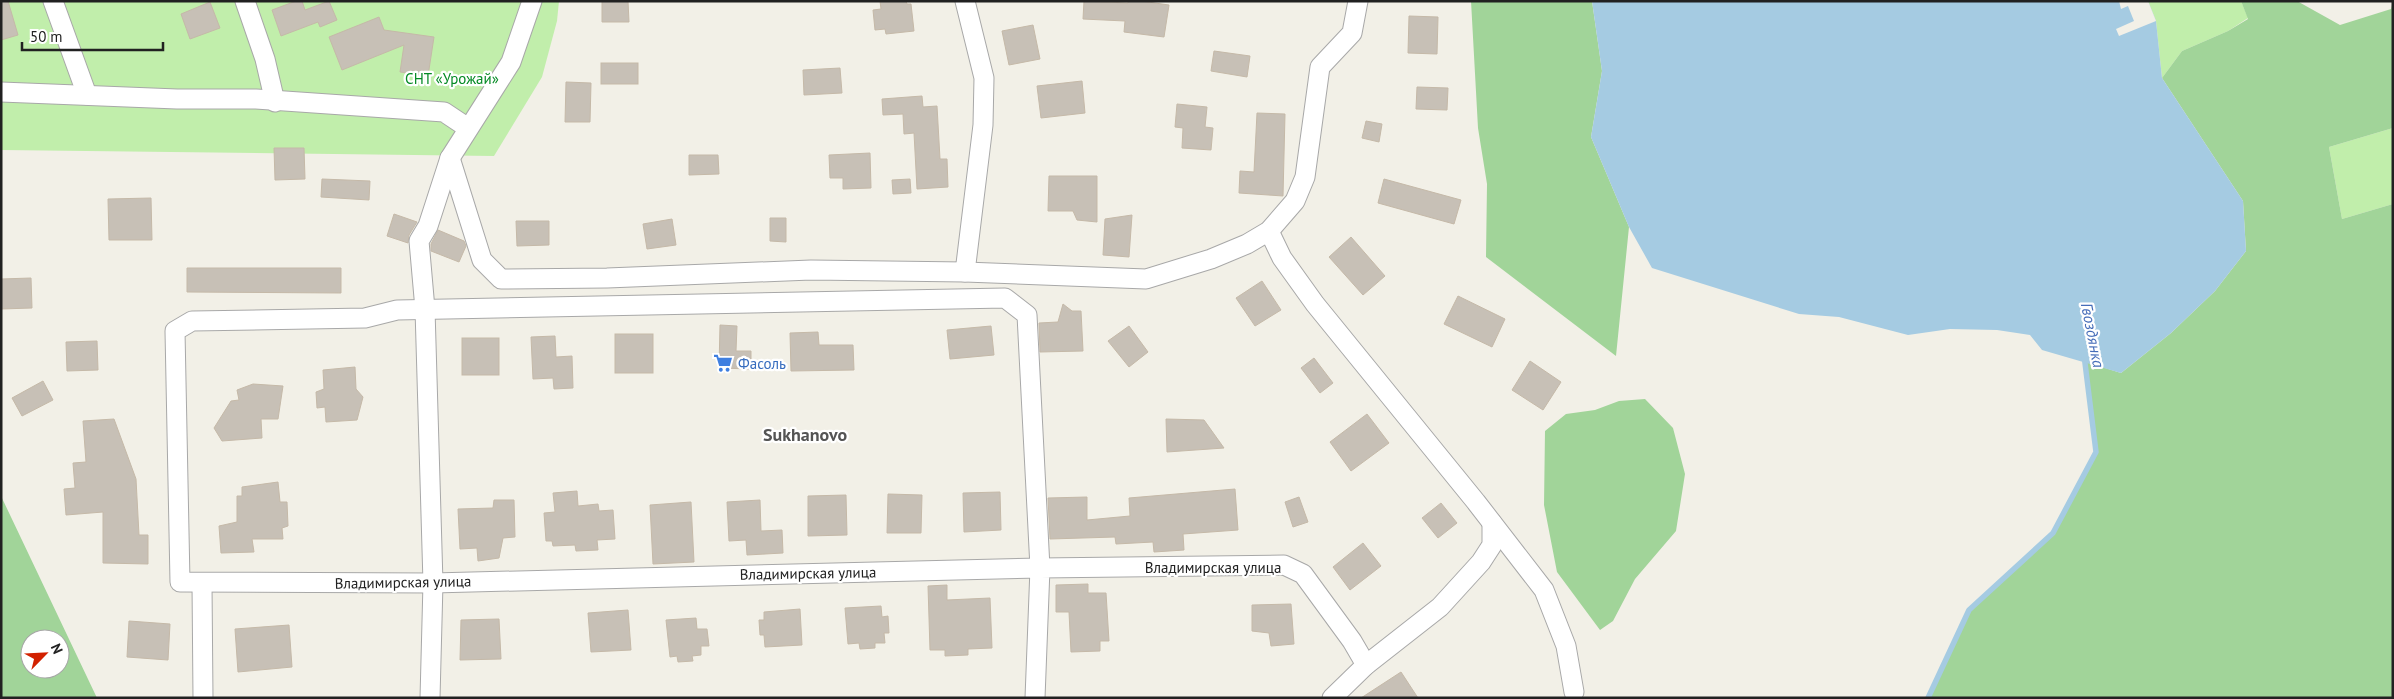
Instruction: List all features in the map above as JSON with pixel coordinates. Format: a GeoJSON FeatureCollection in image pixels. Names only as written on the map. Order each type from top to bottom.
{"type":"FeatureCollection","features":[{"type":"Feature","properties":{"kind":"street"},"geometry":{"type":"LineString","coordinates":[[54,1],[88,95]]}},
{"type":"Feature","properties":{"kind":"street"},"geometry":{"type":"LineString","coordinates":[[245,1],[265,59],[275,102]]}},
{"type":"Feature","properties":{"kind":"street"},"geometry":{"type":"LineString","coordinates":[[430,698],[433,583],[425,309],[419,240],[428,226],[450,158],[511,62],[532,1]]}},
{"type":"Feature","properties":{"kind":"street"},"geometry":{"type":"LineString","coordinates":[[965,1],[984,78],[982,133],[966,272]]}},
{"type":"Feature","properties":{"kind":"street"},"geometry":{"type":"LineString","coordinates":[[450,158],[482,260],[501,278],[607,278],[811,270],[966,272],[1146,279],[1212,259],[1247,244],[1269,231],[1295,201],[1305,176],[1320,67],[1352,33],[1358,1]]}},
{"type":"Feature","properties":{"kind":"street"},"geometry":{"type":"LineString","coordinates":[[1,92],[275,102],[444,112],[468,128]]}},
{"type":"Feature","properties":{"kind":"street"},"geometry":{"type":"LineString","coordinates":[[1269,231],[1282,258],[1315,304],[1544,590],[1566,646],[1574,692]]}},
{"type":"Feature","properties":{"kind":"street"},"geometry":{"type":"LineString","coordinates":[[425,309],[1005,298],[1027,315],[1040,568],[1035,698]]}},
{"type":"Feature","properties":{"kind":"street","name":"Владимирская улица"},"geometry":{"type":"LineString","coordinates":[[425,309],[397,310],[365,318],[192,320],[175,331],[180,582],[202,584],[433,583],[1040,568],[1284,565],[1303,574],[1352,641],[1366,665]]}},
{"type":"Feature","properties":{"kind":"street"},"geometry":{"type":"LineString","coordinates":[[1332,698],[1366,665],[1440,607],[1469,575],[1492,545],[1492,523]]}},
{"type":"Feature","properties":{"kind":"street"},"geometry":{"type":"LineString","coordinates":[[202,584],[203,698]]}},
{"type":"Feature","properties":{"kind":"green space","name":"СНТ «Урожай»"},"geometry":{"type":"Polygon","coordinates":[[[1,1],[559,1],[557,21],[542,77],[494,156],[1,150],[1,1]]]}},
{"type":"Feature","properties":{"kind":"green space"},"geometry":{"type":"Polygon","coordinates":[[[1471,1],[1592,1],[1602,71],[1591,137],[1629,227],[1616,356],[1486,257],[1487,184],[1478,128],[1471,1]]]}},
{"type":"Feature","properties":{"kind":"green space"},"geometry":{"type":"Polygon","coordinates":[[[2148,1],[2241,1],[2248,18],[2228,31],[2182,51],[2162,78],[2156,21],[2148,1]]]}},
{"type":"Feature","properties":{"kind":"green space"},"geometry":{"type":"Polygon","coordinates":[[[2241,1],[2297,1],[2340,25],[2391,9],[2393,1],[2393,128],[2329,147],[2342,219],[2393,204],[2393,698],[1928,698],[1969,610],[2053,533],[2096,452],[2086,362],[2121,373],[2171,333],[2215,291],[2246,251],[2243,201],[2162,78],[2182,51],[2228,31],[2248,19],[2241,1]]]}},
{"type":"Feature","properties":{"kind":"green space"},"geometry":{"type":"Polygon","coordinates":[[[2393,128],[2393,204],[2342,219],[2329,147],[2393,128]]]}},
{"type":"Feature","properties":{"kind":"green space"},"geometry":{"type":"Polygon","coordinates":[[[1645,399],[1673,428],[1685,474],[1676,531],[1635,579],[1613,621],[1600,630],[1557,572],[1544,505],[1545,431],[1566,414],[1595,410],[1619,401],[1645,399]]]}},
{"type":"Feature","properties":{"kind":"green space"},"geometry":{"type":"Polygon","coordinates":[[[1,496],[64,629],[20,629],[20,679],[70,679],[70,641],[97,698],[1,698],[1,496]]]}},
{"type":"Feature","properties":{"kind":"water"},"geometry":{"type":"Polygon","coordinates":[[[1592,1],[2148,1],[2156,21],[2162,78],[2243,201],[2246,251],[2215,291],[2171,333],[2121,373],[2042,350],[2030,335],[1997,330],[1950,329],[1908,335],[1839,317],[1799,314],[1652,268],[1629,227],[1591,137],[1602,71],[1592,1]]]}},
{"type":"Feature","properties":{"kind":"pier"},"geometry":{"type":"Polygon","coordinates":[[[2119,1],[2148,1],[2156,21],[2119,36],[2116,29],[2134,21],[2128,6],[2121,9],[2119,1]]]}},
{"type":"Feature","properties":{"kind":"building"},"geometry":{"type":"Polygon","coordinates":[[[1,1],[8,1],[18,35],[1,40],[1,1]]]}},
{"type":"Feature","properties":{"kind":"building"},"geometry":{"type":"Polygon","coordinates":[[[296,1],[302,1],[305,10],[329,1],[337,20],[320,27],[318,22],[281,36],[272,10],[296,1]]]}},
{"type":"Feature","properties":{"kind":"building"},"geometry":{"type":"Polygon","coordinates":[[[602,1],[628,1],[629,22],[602,22],[602,1]]]}},
{"type":"Feature","properties":{"kind":"building"},"geometry":{"type":"Polygon","coordinates":[[[880,1],[906,1],[907,4],[911,4],[914,31],[886,34],[885,29],[875,30],[873,10],[881,9],[880,1]]]}},
{"type":"Feature","properties":{"kind":"building"},"geometry":{"type":"Polygon","coordinates":[[[1084,1],[1128,3],[1128,1],[1141,1],[1169,5],[1164,37],[1124,32],[1125,21],[1083,19],[1084,1]]]}},
{"type":"Feature","properties":{"kind":"building"},"geometry":{"type":"Polygon","coordinates":[[[210,2],[220,28],[190,39],[181,14],[210,2]]]}},
{"type":"Feature","properties":{"kind":"building"},"geometry":{"type":"Polygon","coordinates":[[[1409,16],[1438,17],[1437,54],[1408,53],[1409,16]]]}},
{"type":"Feature","properties":{"kind":"building"},"geometry":{"type":"Polygon","coordinates":[[[379,17],[384,30],[434,37],[428,76],[400,72],[404,45],[342,70],[329,37],[379,17]]]}},
{"type":"Feature","properties":{"kind":"building"},"geometry":{"type":"Polygon","coordinates":[[[1033,25],[1040,59],[1009,65],[1002,31],[1033,25]]]}},
{"type":"Feature","properties":{"kind":"building"},"geometry":{"type":"Polygon","coordinates":[[[1214,51],[1250,56],[1247,77],[1211,71],[1214,51]]]}},
{"type":"Feature","properties":{"kind":"building"},"geometry":{"type":"Polygon","coordinates":[[[601,63],[638,63],[638,84],[601,84],[601,63]]]}},
{"type":"Feature","properties":{"kind":"building"},"geometry":{"type":"Polygon","coordinates":[[[840,68],[842,93],[804,95],[803,70],[840,68]]]}},
{"type":"Feature","properties":{"kind":"building"},"geometry":{"type":"Polygon","coordinates":[[[1082,81],[1085,113],[1041,118],[1037,86],[1082,81]]]}},
{"type":"Feature","properties":{"kind":"building"},"geometry":{"type":"Polygon","coordinates":[[[566,82],[591,83],[590,122],[565,122],[566,82]]]}},
{"type":"Feature","properties":{"kind":"building"},"geometry":{"type":"Polygon","coordinates":[[[1417,87],[1448,88],[1447,110],[1416,109],[1417,87]]]}},
{"type":"Feature","properties":{"kind":"building"},"geometry":{"type":"Polygon","coordinates":[[[922,96],[923,107],[937,106],[940,159],[947,159],[948,187],[917,189],[914,133],[904,134],[903,114],[883,115],[882,99],[922,96]]]}},
{"type":"Feature","properties":{"kind":"building"},"geometry":{"type":"Polygon","coordinates":[[[1177,104],[1207,107],[1205,127],[1213,128],[1211,150],[1182,148],[1183,128],[1175,127],[1177,104]]]}},
{"type":"Feature","properties":{"kind":"building"},"geometry":{"type":"Polygon","coordinates":[[[1257,113],[1285,114],[1283,196],[1239,193],[1240,171],[1254,172],[1257,113]]]}},
{"type":"Feature","properties":{"kind":"building"},"geometry":{"type":"Polygon","coordinates":[[[1366,121],[1382,124],[1379,142],[1362,138],[1366,121]]]}},
{"type":"Feature","properties":{"kind":"building"},"geometry":{"type":"Polygon","coordinates":[[[274,148],[304,148],[305,179],[275,180],[274,148]]]}},
{"type":"Feature","properties":{"kind":"building"},"geometry":{"type":"Polygon","coordinates":[[[870,153],[871,188],[843,189],[843,178],[830,178],[829,155],[870,153]]]}},
{"type":"Feature","properties":{"kind":"building"},"geometry":{"type":"Polygon","coordinates":[[[689,155],[718,155],[719,174],[689,175],[689,155]]]}},
{"type":"Feature","properties":{"kind":"building"},"geometry":{"type":"Polygon","coordinates":[[[1049,176],[1097,176],[1097,222],[1077,220],[1073,211],[1048,211],[1049,176]]]}},
{"type":"Feature","properties":{"kind":"building"},"geometry":{"type":"Polygon","coordinates":[[[322,179],[370,181],[369,200],[321,197],[322,179]]]}},
{"type":"Feature","properties":{"kind":"building"},"geometry":{"type":"Polygon","coordinates":[[[910,179],[911,193],[893,194],[892,180],[910,179]]]}},
{"type":"Feature","properties":{"kind":"building"},"geometry":{"type":"Polygon","coordinates":[[[1384,179],[1461,200],[1454,224],[1378,203],[1384,179]]]}},
{"type":"Feature","properties":{"kind":"building"},"geometry":{"type":"Polygon","coordinates":[[[151,198],[152,240],[109,240],[108,199],[151,198]]]}},
{"type":"Feature","properties":{"kind":"building"},"geometry":{"type":"Polygon","coordinates":[[[394,214],[417,222],[409,235],[408,243],[387,236],[394,214]]]}},
{"type":"Feature","properties":{"kind":"building"},"geometry":{"type":"Polygon","coordinates":[[[1132,215],[1129,257],[1103,255],[1105,219],[1132,215]]]}},
{"type":"Feature","properties":{"kind":"building"},"geometry":{"type":"Polygon","coordinates":[[[770,218],[786,218],[786,242],[770,241],[770,218]]]}},
{"type":"Feature","properties":{"kind":"building"},"geometry":{"type":"Polygon","coordinates":[[[672,219],[676,245],[647,249],[643,224],[672,219]]]}},
{"type":"Feature","properties":{"kind":"building"},"geometry":{"type":"Polygon","coordinates":[[[516,221],[549,221],[549,245],[517,246],[516,221]]]}},
{"type":"Feature","properties":{"kind":"building"},"geometry":{"type":"Polygon","coordinates":[[[438,230],[464,241],[466,246],[459,262],[431,251],[431,244],[438,230]]]}},
{"type":"Feature","properties":{"kind":"building"},"geometry":{"type":"Polygon","coordinates":[[[1351,237],[1385,276],[1363,295],[1329,257],[1351,237]]]}},
{"type":"Feature","properties":{"kind":"building"},"geometry":{"type":"Polygon","coordinates":[[[187,268],[341,268],[341,293],[187,292],[187,268]]]}},
{"type":"Feature","properties":{"kind":"building"},"geometry":{"type":"Polygon","coordinates":[[[31,278],[32,308],[1,309],[1,279],[31,278]]]}},
{"type":"Feature","properties":{"kind":"building"},"geometry":{"type":"Polygon","coordinates":[[[1262,281],[1281,310],[1255,326],[1236,298],[1262,281]]]}},
{"type":"Feature","properties":{"kind":"building"},"geometry":{"type":"Polygon","coordinates":[[[1458,296],[1505,319],[1492,347],[1444,324],[1458,296]]]}},
{"type":"Feature","properties":{"kind":"building"},"geometry":{"type":"Polygon","coordinates":[[[1063,304],[1072,311],[1081,311],[1083,351],[1040,352],[1039,323],[1058,322],[1063,304]]]}},
{"type":"Feature","properties":{"kind":"building"},"geometry":{"type":"Polygon","coordinates":[[[720,325],[737,326],[736,351],[751,351],[751,369],[719,368],[720,325]]]}},
{"type":"Feature","properties":{"kind":"building"},"geometry":{"type":"Polygon","coordinates":[[[991,326],[994,355],[950,359],[947,330],[991,326]]]}},
{"type":"Feature","properties":{"kind":"building"},"geometry":{"type":"Polygon","coordinates":[[[1129,326],[1148,352],[1129,367],[1108,341],[1129,326]]]}},
{"type":"Feature","properties":{"kind":"building"},"geometry":{"type":"Polygon","coordinates":[[[818,332],[819,345],[853,345],[854,370],[791,371],[790,333],[818,332]]]}},
{"type":"Feature","properties":{"kind":"building"},"geometry":{"type":"Polygon","coordinates":[[[615,334],[653,334],[653,373],[615,373],[615,334]]]}},
{"type":"Feature","properties":{"kind":"building"},"geometry":{"type":"Polygon","coordinates":[[[555,336],[556,357],[572,356],[573,388],[554,389],[553,378],[533,379],[531,337],[555,336]]]}},
{"type":"Feature","properties":{"kind":"building"},"geometry":{"type":"Polygon","coordinates":[[[462,338],[499,338],[499,375],[462,375],[462,338]]]}},
{"type":"Feature","properties":{"kind":"building"},"geometry":{"type":"Polygon","coordinates":[[[97,341],[98,370],[67,371],[66,342],[97,341]]]}},
{"type":"Feature","properties":{"kind":"building"},"geometry":{"type":"Polygon","coordinates":[[[1314,358],[1333,383],[1320,393],[1301,368],[1314,358]]]}},
{"type":"Feature","properties":{"kind":"building"},"geometry":{"type":"Polygon","coordinates":[[[1530,361],[1561,382],[1543,410],[1512,390],[1530,361]]]}},
{"type":"Feature","properties":{"kind":"building"},"geometry":{"type":"Polygon","coordinates":[[[355,367],[356,389],[363,397],[357,420],[326,422],[325,407],[317,408],[316,392],[324,389],[323,370],[355,367]]]}},
{"type":"Feature","properties":{"kind":"building"},"geometry":{"type":"Polygon","coordinates":[[[43,381],[53,400],[22,416],[12,398],[43,381]]]}},
{"type":"Feature","properties":{"kind":"building"},"geometry":{"type":"Polygon","coordinates":[[[253,384],[283,386],[278,419],[261,419],[262,438],[222,441],[214,428],[231,401],[239,400],[237,390],[253,384]]]}},
{"type":"Feature","properties":{"kind":"building"},"geometry":{"type":"Polygon","coordinates":[[[1367,414],[1389,443],[1351,471],[1330,442],[1367,414]]]}},
{"type":"Feature","properties":{"kind":"building"},"geometry":{"type":"Polygon","coordinates":[[[114,419],[136,479],[139,535],[148,535],[148,564],[103,563],[103,512],[66,515],[64,489],[75,488],[73,463],[86,462],[83,421],[114,419]]]}},
{"type":"Feature","properties":{"kind":"building"},"geometry":{"type":"Polygon","coordinates":[[[1166,419],[1204,420],[1224,448],[1167,452],[1166,419]]]}},
{"type":"Feature","properties":{"kind":"building"},"geometry":{"type":"Polygon","coordinates":[[[278,482],[280,502],[287,502],[288,526],[282,528],[283,539],[252,539],[254,552],[221,553],[219,526],[237,522],[237,496],[242,496],[242,487],[278,482]]]}},
{"type":"Feature","properties":{"kind":"building"},"geometry":{"type":"Polygon","coordinates":[[[1235,489],[1238,530],[1183,534],[1184,550],[1154,552],[1153,542],[1116,544],[1115,537],[1050,539],[1048,498],[1087,497],[1087,520],[1130,516],[1129,498],[1235,489]]]}},
{"type":"Feature","properties":{"kind":"building"},"geometry":{"type":"Polygon","coordinates":[[[577,491],[578,506],[598,504],[599,511],[613,510],[615,539],[597,540],[598,550],[576,551],[575,545],[553,546],[552,541],[546,541],[544,513],[555,512],[553,493],[577,491]]]}},
{"type":"Feature","properties":{"kind":"building"},"geometry":{"type":"Polygon","coordinates":[[[1000,492],[1001,530],[964,532],[963,493],[1000,492]]]}},
{"type":"Feature","properties":{"kind":"building"},"geometry":{"type":"Polygon","coordinates":[[[888,494],[922,495],[921,533],[887,533],[888,494]]]}},
{"type":"Feature","properties":{"kind":"building"},"geometry":{"type":"Polygon","coordinates":[[[846,495],[847,535],[808,536],[808,496],[846,495]]]}},
{"type":"Feature","properties":{"kind":"building"},"geometry":{"type":"Polygon","coordinates":[[[1299,497],[1308,522],[1293,527],[1285,502],[1299,497]]]}},
{"type":"Feature","properties":{"kind":"building"},"geometry":{"type":"Polygon","coordinates":[[[494,500],[514,500],[515,537],[503,538],[499,558],[478,561],[477,548],[460,549],[458,509],[493,508],[494,500]]]}},
{"type":"Feature","properties":{"kind":"building"},"geometry":{"type":"Polygon","coordinates":[[[760,500],[761,531],[782,530],[783,553],[747,555],[746,540],[729,541],[727,502],[760,500]]]}},
{"type":"Feature","properties":{"kind":"building"},"geometry":{"type":"Polygon","coordinates":[[[691,502],[694,562],[653,564],[650,505],[691,502]]]}},
{"type":"Feature","properties":{"kind":"building"},"geometry":{"type":"Polygon","coordinates":[[[1441,503],[1457,523],[1438,538],[1422,518],[1441,503]]]}},
{"type":"Feature","properties":{"kind":"building"},"geometry":{"type":"Polygon","coordinates":[[[1363,543],[1381,566],[1350,590],[1333,567],[1363,543]]]}},
{"type":"Feature","properties":{"kind":"building"},"geometry":{"type":"Polygon","coordinates":[[[1088,584],[1088,593],[1106,593],[1109,641],[1100,641],[1100,651],[1071,652],[1069,612],[1056,612],[1056,585],[1088,584]]]}},
{"type":"Feature","properties":{"kind":"building"},"geometry":{"type":"Polygon","coordinates":[[[947,585],[947,600],[990,598],[992,648],[968,649],[968,655],[945,656],[945,650],[930,650],[928,586],[947,585]]]}},
{"type":"Feature","properties":{"kind":"building"},"geometry":{"type":"Polygon","coordinates":[[[1291,604],[1294,644],[1271,646],[1269,633],[1252,631],[1252,605],[1291,604]]]}},
{"type":"Feature","properties":{"kind":"building"},"geometry":{"type":"Polygon","coordinates":[[[881,606],[882,617],[888,616],[889,633],[884,633],[885,643],[875,643],[875,648],[860,649],[859,643],[848,644],[845,608],[881,606]]]}},
{"type":"Feature","properties":{"kind":"building"},"geometry":{"type":"Polygon","coordinates":[[[800,609],[802,645],[765,647],[764,635],[760,635],[759,620],[764,620],[764,612],[800,609]]]}},
{"type":"Feature","properties":{"kind":"building"},"geometry":{"type":"Polygon","coordinates":[[[628,610],[631,650],[591,652],[588,613],[628,610]]]}},
{"type":"Feature","properties":{"kind":"building"},"geometry":{"type":"Polygon","coordinates":[[[696,618],[697,629],[707,629],[709,646],[701,646],[701,655],[692,656],[693,661],[678,662],[677,656],[670,657],[666,620],[696,618]]]}},
{"type":"Feature","properties":{"kind":"building"},"geometry":{"type":"Polygon","coordinates":[[[499,619],[501,659],[460,660],[461,620],[499,619]]]}},
{"type":"Feature","properties":{"kind":"building"},"geometry":{"type":"Polygon","coordinates":[[[129,621],[170,624],[168,660],[127,657],[129,621]]]}},
{"type":"Feature","properties":{"kind":"building"},"geometry":{"type":"Polygon","coordinates":[[[289,625],[292,667],[238,672],[235,629],[289,625]]]}},
{"type":"Feature","properties":{"kind":"building"},"geometry":{"type":"Polygon","coordinates":[[[1401,672],[1418,698],[1361,698],[1401,672]]]}},
{"type":"Feature","properties":{"kind":"waterway","name":"Гвоздянка"},"geometry":{"type":"LineString","coordinates":[[1928,698],[1969,610],[2053,533],[2096,452],[2084,355]]}},
{"type":"Feature","properties":{"kind":"place","name":"Фасоль"},"geometry":{"type":"Point","coordinates":[723,363]}},
{"type":"Feature","properties":{"kind":"district","name":"Sukhanovo"},"geometry":{"type":"Point","coordinates":[805,434]}}]}
